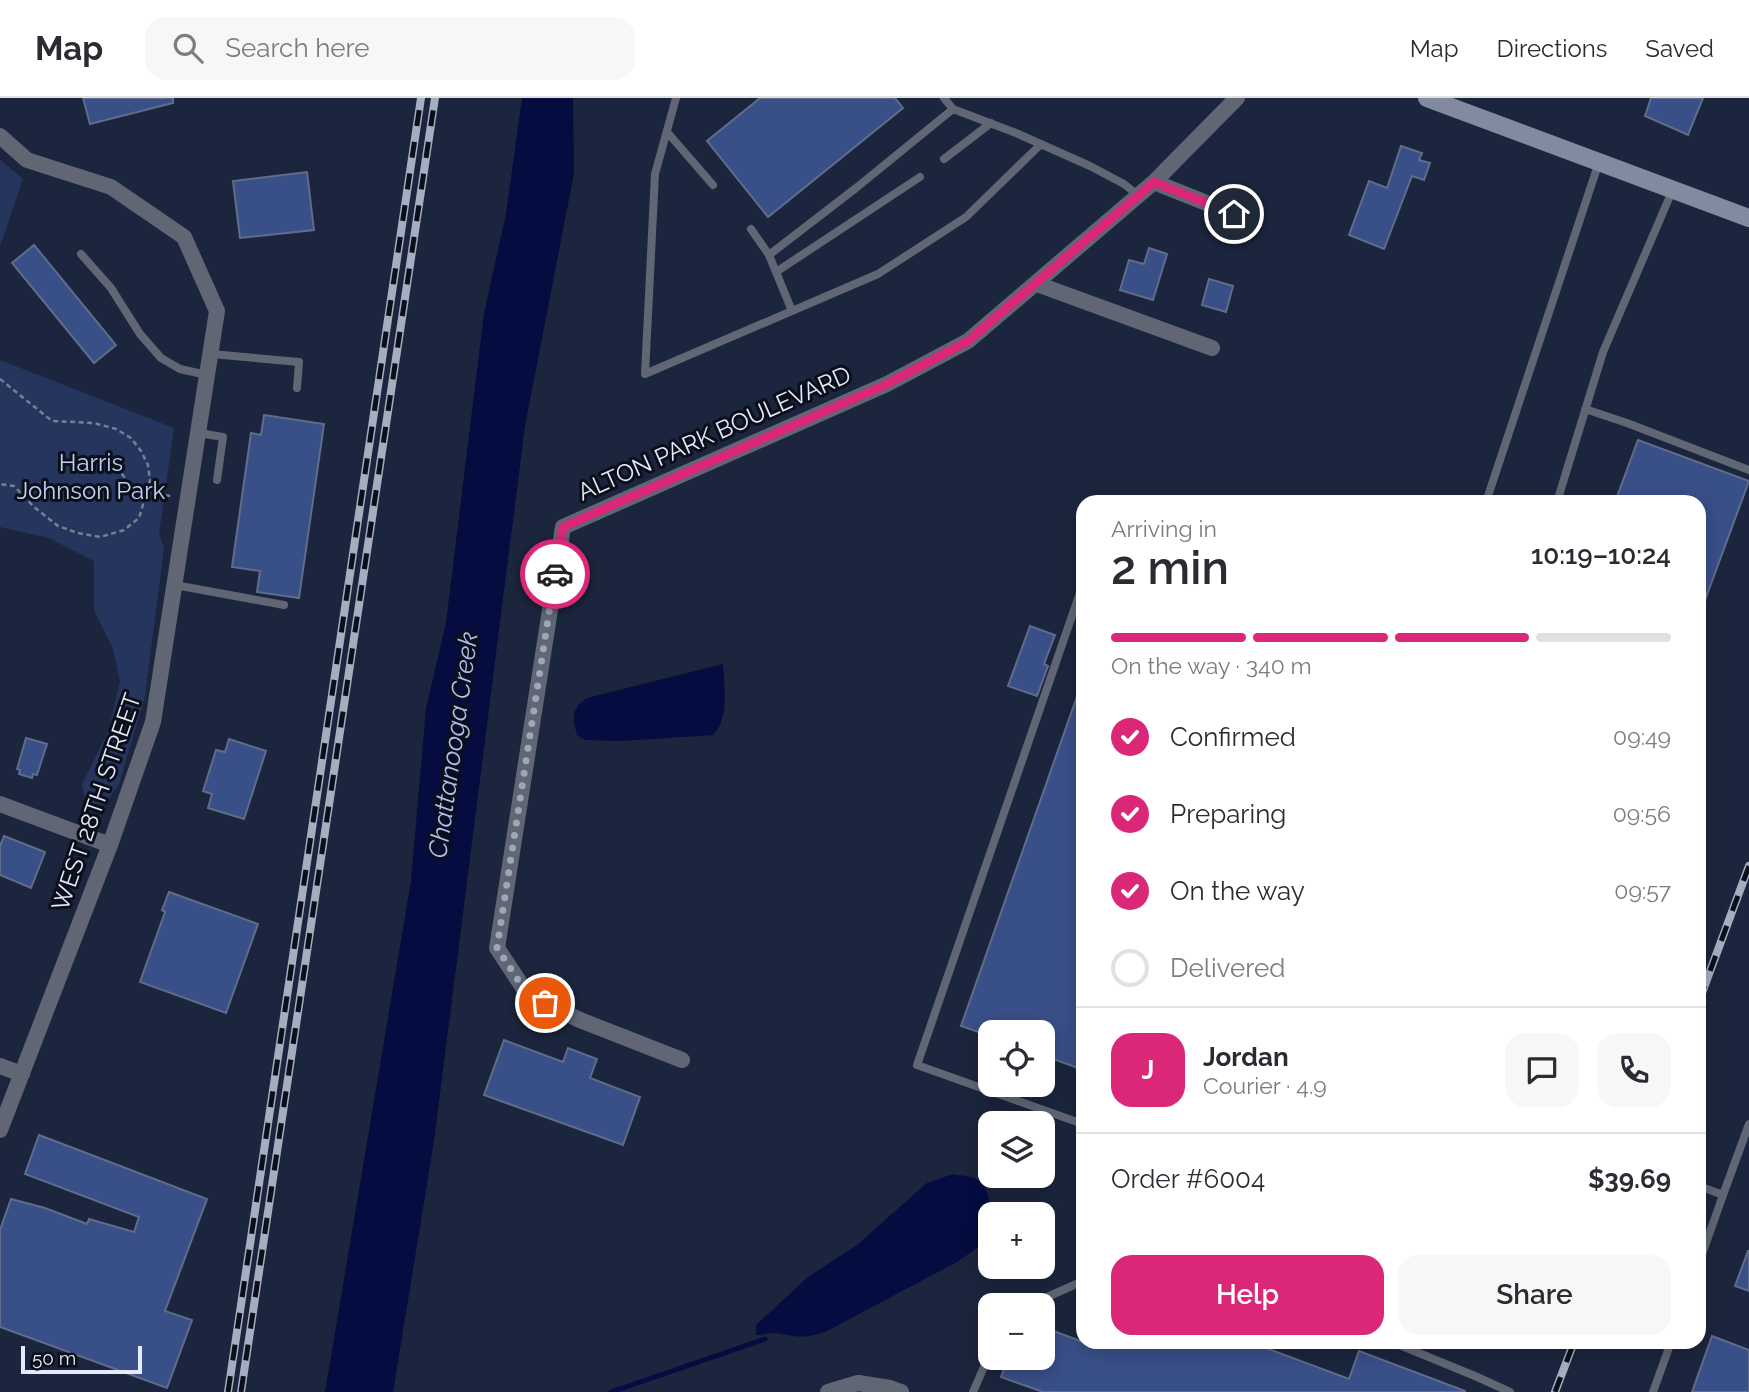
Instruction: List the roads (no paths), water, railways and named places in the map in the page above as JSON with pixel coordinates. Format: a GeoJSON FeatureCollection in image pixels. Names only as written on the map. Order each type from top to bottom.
{"type":"FeatureCollection","features":[{"type":"Feature","properties":{"kind":"main road"},"geometry":{"type":"LineString","coordinates":[[1427,98],[1749,217]]}},
{"type":"Feature","properties":{"kind":"street","name":"ALTON PARK BOULEVARD"},"geometry":{"type":"LineString","coordinates":[[682,1060],[580,1020],[528,995],[497,948],[563,527],[887,384],[968,341],[1154,182],[1237,98]]}},
{"type":"Feature","properties":{"kind":"street","name":"WEST 28TH STREET"},"geometry":{"type":"LineString","coordinates":[[0,136],[27,160],[111,187],[184,237],[217,311],[153,722],[110,845],[0,1130]]}},
{"type":"Feature","properties":{"kind":"street"},"geometry":{"type":"LineString","coordinates":[[1154,182],[1234,214]]}},
{"type":"Feature","properties":{"kind":"street"},"geometry":{"type":"LineString","coordinates":[[1037,284],[1212,348]]}},
{"type":"Feature","properties":{"kind":"street"},"geometry":{"type":"LineString","coordinates":[[0,804],[110,845]]}},
{"type":"Feature","properties":{"kind":"street"},"geometry":{"type":"LineString","coordinates":[[0,1066],[22,1074]]}},
{"type":"Feature","properties":{"kind":"street"},"geometry":{"type":"LineString","coordinates":[[828,1392],[858,1384],[901,1392]]}},
{"type":"Feature","properties":{"kind":"lane"},"geometry":{"type":"LineString","coordinates":[[676,98],[655,174],[645,374],[878,274],[966,217],[1041,144]]}},
{"type":"Feature","properties":{"kind":"lane"},"geometry":{"type":"LineString","coordinates":[[944,98],[953,109],[1090,166],[1139,195]]}},
{"type":"Feature","properties":{"kind":"lane"},"geometry":{"type":"LineString","coordinates":[[769,255],[953,109]]}},
{"type":"Feature","properties":{"kind":"lane"},"geometry":{"type":"LineString","coordinates":[[944,159],[991,123]]}},
{"type":"Feature","properties":{"kind":"lane"},"geometry":{"type":"LineString","coordinates":[[667,132],[713,185]]}},
{"type":"Feature","properties":{"kind":"lane"},"geometry":{"type":"LineString","coordinates":[[1488,495],[1599,162]]}},
{"type":"Feature","properties":{"kind":"lane"},"geometry":{"type":"LineString","coordinates":[[776,272],[920,177]]}},
{"type":"Feature","properties":{"kind":"lane"},"geometry":{"type":"LineString","coordinates":[[1559,495],[1603,352],[1673,189]]}},
{"type":"Feature","properties":{"kind":"lane"},"geometry":{"type":"LineString","coordinates":[[751,229],[769,255],[792,311]]}},
{"type":"Feature","properties":{"kind":"lane"},"geometry":{"type":"LineString","coordinates":[[81,254],[111,288],[140,334],[161,358],[180,369],[207,375]]}},
{"type":"Feature","properties":{"kind":"lane"},"geometry":{"type":"LineString","coordinates":[[211,354],[299,362],[297,388]]}},
{"type":"Feature","properties":{"kind":"lane"},"geometry":{"type":"LineString","coordinates":[[1585,409],[1627,422],[1749,470]]}},
{"type":"Feature","properties":{"kind":"lane"},"geometry":{"type":"LineString","coordinates":[[199,433],[223,438],[217,480]]}},
{"type":"Feature","properties":{"kind":"lane"},"geometry":{"type":"LineString","coordinates":[[175,585],[284,605]]}},
{"type":"Feature","properties":{"kind":"lane"},"geometry":{"type":"LineString","coordinates":[[1076,604],[917,1065],[1076,1122]]}},
{"type":"Feature","properties":{"kind":"lane"},"geometry":{"type":"LineString","coordinates":[[1706,1243],[1749,1124]]}},
{"type":"Feature","properties":{"kind":"lane"},"geometry":{"type":"LineString","coordinates":[[1706,1189],[1723,1195]]}},
{"type":"Feature","properties":{"kind":"lane"},"geometry":{"type":"LineString","coordinates":[[1055,1294],[1076,1284]]}},
{"type":"Feature","properties":{"kind":"lane"},"geometry":{"type":"LineString","coordinates":[[1409,1349],[1510,1392]]}},
{"type":"Feature","properties":{"kind":"lane"},"geometry":{"type":"LineString","coordinates":[[1653,1392],[1668,1349]]}},
{"type":"Feature","properties":{"kind":"lane"},"geometry":{"type":"LineString","coordinates":[[976,1391],[984,1370]]}},
{"type":"Feature","properties":{"kind":"water","name":"Chattanooga Creek"},"geometry":{"type":"Polygon","coordinates":[[[522,98],[573,98],[574,173],[525,426],[434,1141],[393,1392],[325,1392],[411,881],[426,708],[446,623],[484,313],[506,214],[522,98]]]}},
{"type":"Feature","properties":{"kind":"water"},"geometry":{"type":"Polygon","coordinates":[[[723,664],[724,711],[713,735],[622,741],[585,740],[577,735],[574,713],[579,704],[587,698],[723,664]]]}},
{"type":"Feature","properties":{"kind":"water"},"geometry":{"type":"Polygon","coordinates":[[[953,1174],[978,1180],[978,1188],[985,1188],[989,1202],[978,1202],[978,1247],[975,1250],[827,1331],[806,1336],[774,1333],[756,1335],[756,1325],[808,1277],[857,1245],[927,1183],[953,1174]]]}},
{"type":"Feature","properties":{"kind":"waterway"},"geometry":{"type":"LineString","coordinates":[[611,1392],[765,1339]]}},
{"type":"Feature","properties":{"kind":"railway"},"geometry":{"type":"LineString","coordinates":[[228,1392],[421,98]]}},
{"type":"Feature","properties":{"kind":"railway"},"geometry":{"type":"LineString","coordinates":[[241,1392],[435,98]]}},
{"type":"Feature","properties":{"kind":"railway"},"geometry":{"type":"LineString","coordinates":[[1706,982],[1749,866]]}},
{"type":"Feature","properties":{"kind":"railway"},"geometry":{"type":"LineString","coordinates":[[1555,1392],[1571,1349]]}},
{"type":"Feature","properties":{"kind":"park label","name":"Harris Johnson Park"},"geometry":{"type":"Point","coordinates":[91,476]}}]}
